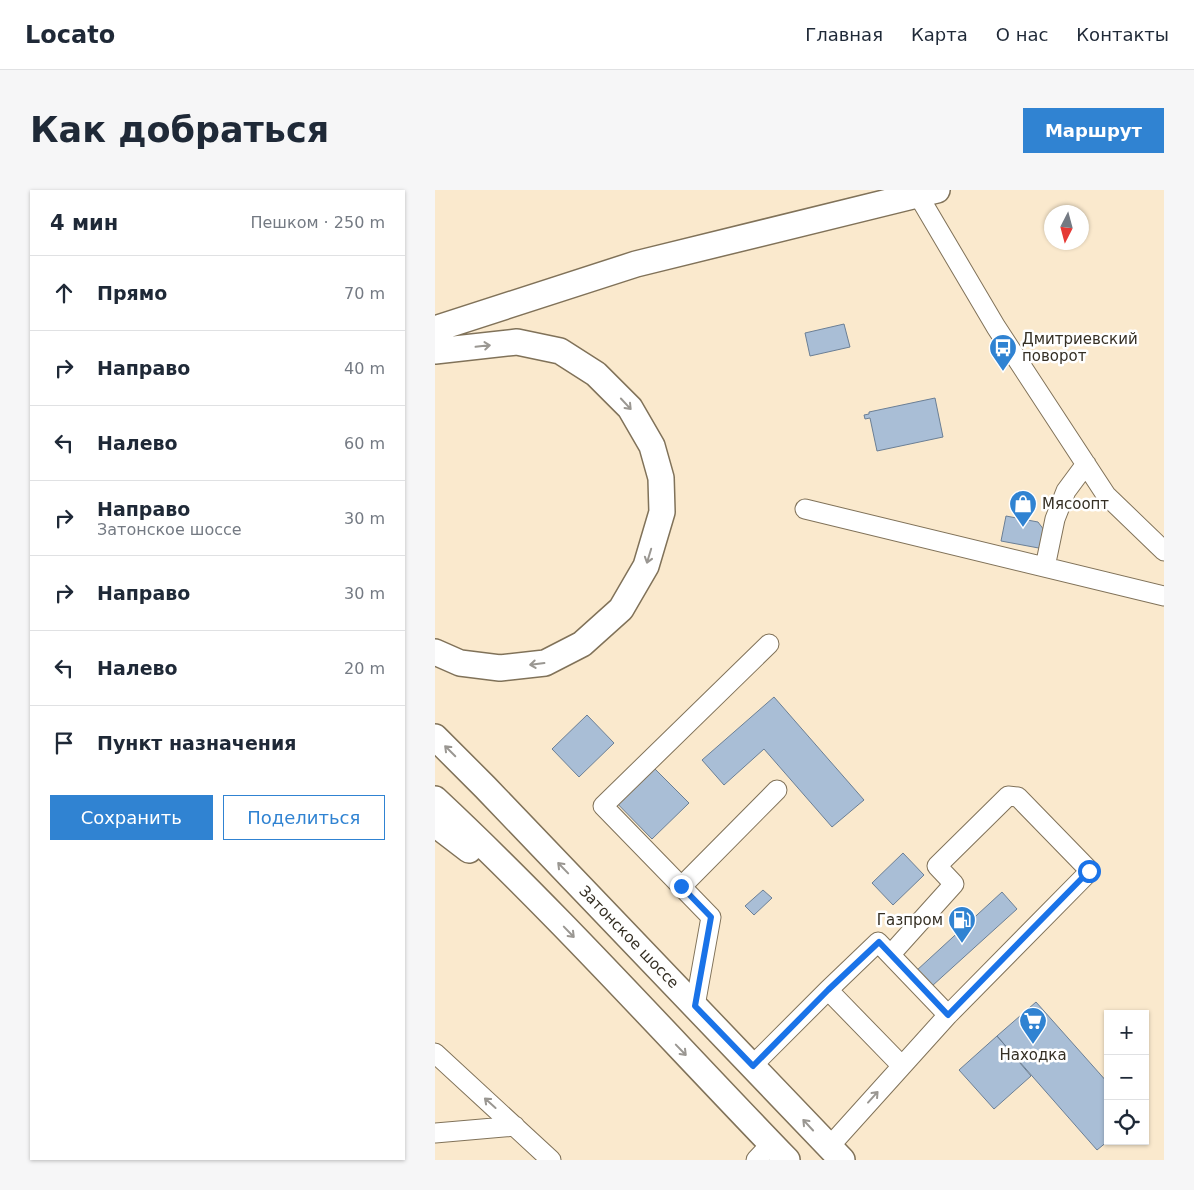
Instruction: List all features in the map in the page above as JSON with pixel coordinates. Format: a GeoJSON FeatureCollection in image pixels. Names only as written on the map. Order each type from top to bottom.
{"type":"FeatureCollection","features":[{"type":"Feature","properties":{"kind":"main road"},"geometry":{"type":"LineString","coordinates":[[435,329],[636,264],[923,192]]}},
{"type":"Feature","properties":{"kind":"main road"},"geometry":{"type":"LineString","coordinates":[[435,321],[466,318]]}},
{"type":"Feature","properties":{"kind":"main road"},"geometry":{"type":"LineString","coordinates":[[435,351],[517,342],[560,351],[596,374],[630,408],[652,446],[661,478],[662,512],[646,566],[621,609],[582,644],[545,663],[500,668],[460,663],[435,652]]}},
{"type":"Feature","properties":{"kind":"main road","name":"Затонское шоссе"},"geometry":{"type":"LineString","coordinates":[[435,737],[492,794],[835,1153]]}},
{"type":"Feature","properties":{"kind":"main road"},"geometry":{"type":"LineString","coordinates":[[435,799],[549,911],[771,1155]]}},
{"type":"Feature","properties":{"kind":"main road"},"geometry":{"type":"LineString","coordinates":[[435,824],[549,911]]}},
{"type":"Feature","properties":{"kind":"street"},"geometry":{"type":"LineString","coordinates":[[923,192],[996,327],[1106,495],[1164,551]]}},
{"type":"Feature","properties":{"kind":"street"},"geometry":{"type":"LineString","coordinates":[[1045,567],[1055,519],[1066,491],[1086,464]]}},
{"type":"Feature","properties":{"kind":"street"},"geometry":{"type":"LineString","coordinates":[[805,509],[1164,596]]}},
{"type":"Feature","properties":{"kind":"street"},"geometry":{"type":"LineString","coordinates":[[695,1006],[711,917],[603,806],[769,644]]}},
{"type":"Feature","properties":{"kind":"street"},"geometry":{"type":"LineString","coordinates":[[681,886],[777,790]]}},
{"type":"Feature","properties":{"kind":"street"},"geometry":{"type":"LineString","coordinates":[[835,1153],[902,1066],[948,1015],[1089,871],[1018,797],[1008,796],[937,866],[954,884],[891,954]]}},
{"type":"Feature","properties":{"kind":"street"},"geometry":{"type":"LineString","coordinates":[[753,1066],[828,990],[879,942],[948,1015]]}},
{"type":"Feature","properties":{"kind":"street"},"geometry":{"type":"LineString","coordinates":[[828,990],[902,1066]]}},
{"type":"Feature","properties":{"kind":"street"},"geometry":{"type":"LineString","coordinates":[[435,1053],[551,1160]]}},
{"type":"Feature","properties":{"kind":"street"},"geometry":{"type":"LineString","coordinates":[[435,1133],[515,1126]]}},
{"type":"Feature","properties":{"kind":"building"},"geometry":{"type":"Polygon","coordinates":[[[844,324],[850,347],[810,356],[805,333],[844,324]]]}},
{"type":"Feature","properties":{"kind":"building"},"geometry":{"type":"Polygon","coordinates":[[[935,398],[943,437],[877,451],[870,418],[865,419],[864,415],[869,414],[869,412],[935,398]]]}},
{"type":"Feature","properties":{"kind":"building","name":"Мясоопт"},"geometry":{"type":"Polygon","coordinates":[[[1006,516],[1038,522],[1047,534],[1044,549],[1001,541],[1006,516]]]}},
{"type":"Feature","properties":{"kind":"building"},"geometry":{"type":"Polygon","coordinates":[[[774,697],[864,800],[832,827],[764,749],[724,785],[702,760],[774,697]]]}},
{"type":"Feature","properties":{"kind":"building"},"geometry":{"type":"Polygon","coordinates":[[[587,715],[614,743],[579,777],[552,749],[587,715]]]}},
{"type":"Feature","properties":{"kind":"building"},"geometry":{"type":"Polygon","coordinates":[[[642,756],[689,803],[652,839],[606,792],[642,756]]]}},
{"type":"Feature","properties":{"kind":"building"},"geometry":{"type":"Polygon","coordinates":[[[903,853],[924,875],[893,905],[872,883],[903,853]]]}},
{"type":"Feature","properties":{"kind":"building"},"geometry":{"type":"Polygon","coordinates":[[[763,890],[772,898],[754,915],[745,906],[763,890]]]}},
{"type":"Feature","properties":{"kind":"building"},"geometry":{"type":"Polygon","coordinates":[[[1002,892],[1017,909],[932,986],[916,971],[1002,892]]]}},
{"type":"Feature","properties":{"kind":"building"},"geometry":{"type":"Polygon","coordinates":[[[1036,1002],[1104,1078],[1104,1144],[1097,1150],[997,1036],[1036,1002]]]}},
{"type":"Feature","properties":{"kind":"building"},"geometry":{"type":"Polygon","coordinates":[[[997,1036],[1031,1076],[994,1109],[959,1070],[997,1036]]]}},
{"type":"Feature","properties":{"kind":"place","name":"Дмитриевский поворот"},"geometry":{"type":"Point","coordinates":[1003,372]}},
{"type":"Feature","properties":{"kind":"place","name":"Мясоопт"},"geometry":{"type":"Point","coordinates":[1023,528]}},
{"type":"Feature","properties":{"kind":"place","name":"Газпром"},"geometry":{"type":"Point","coordinates":[962,944]}},
{"type":"Feature","properties":{"kind":"place","name":"Находка"},"geometry":{"type":"Point","coordinates":[1033,1045]}},
{"type":"Feature","properties":{"kind":"route"},"geometry":{"type":"LineString","coordinates":[[681,886],[711,917],[695,1006],[753,1066],[828,990],[879,942],[948,1015],[1089,871]]}}]}
